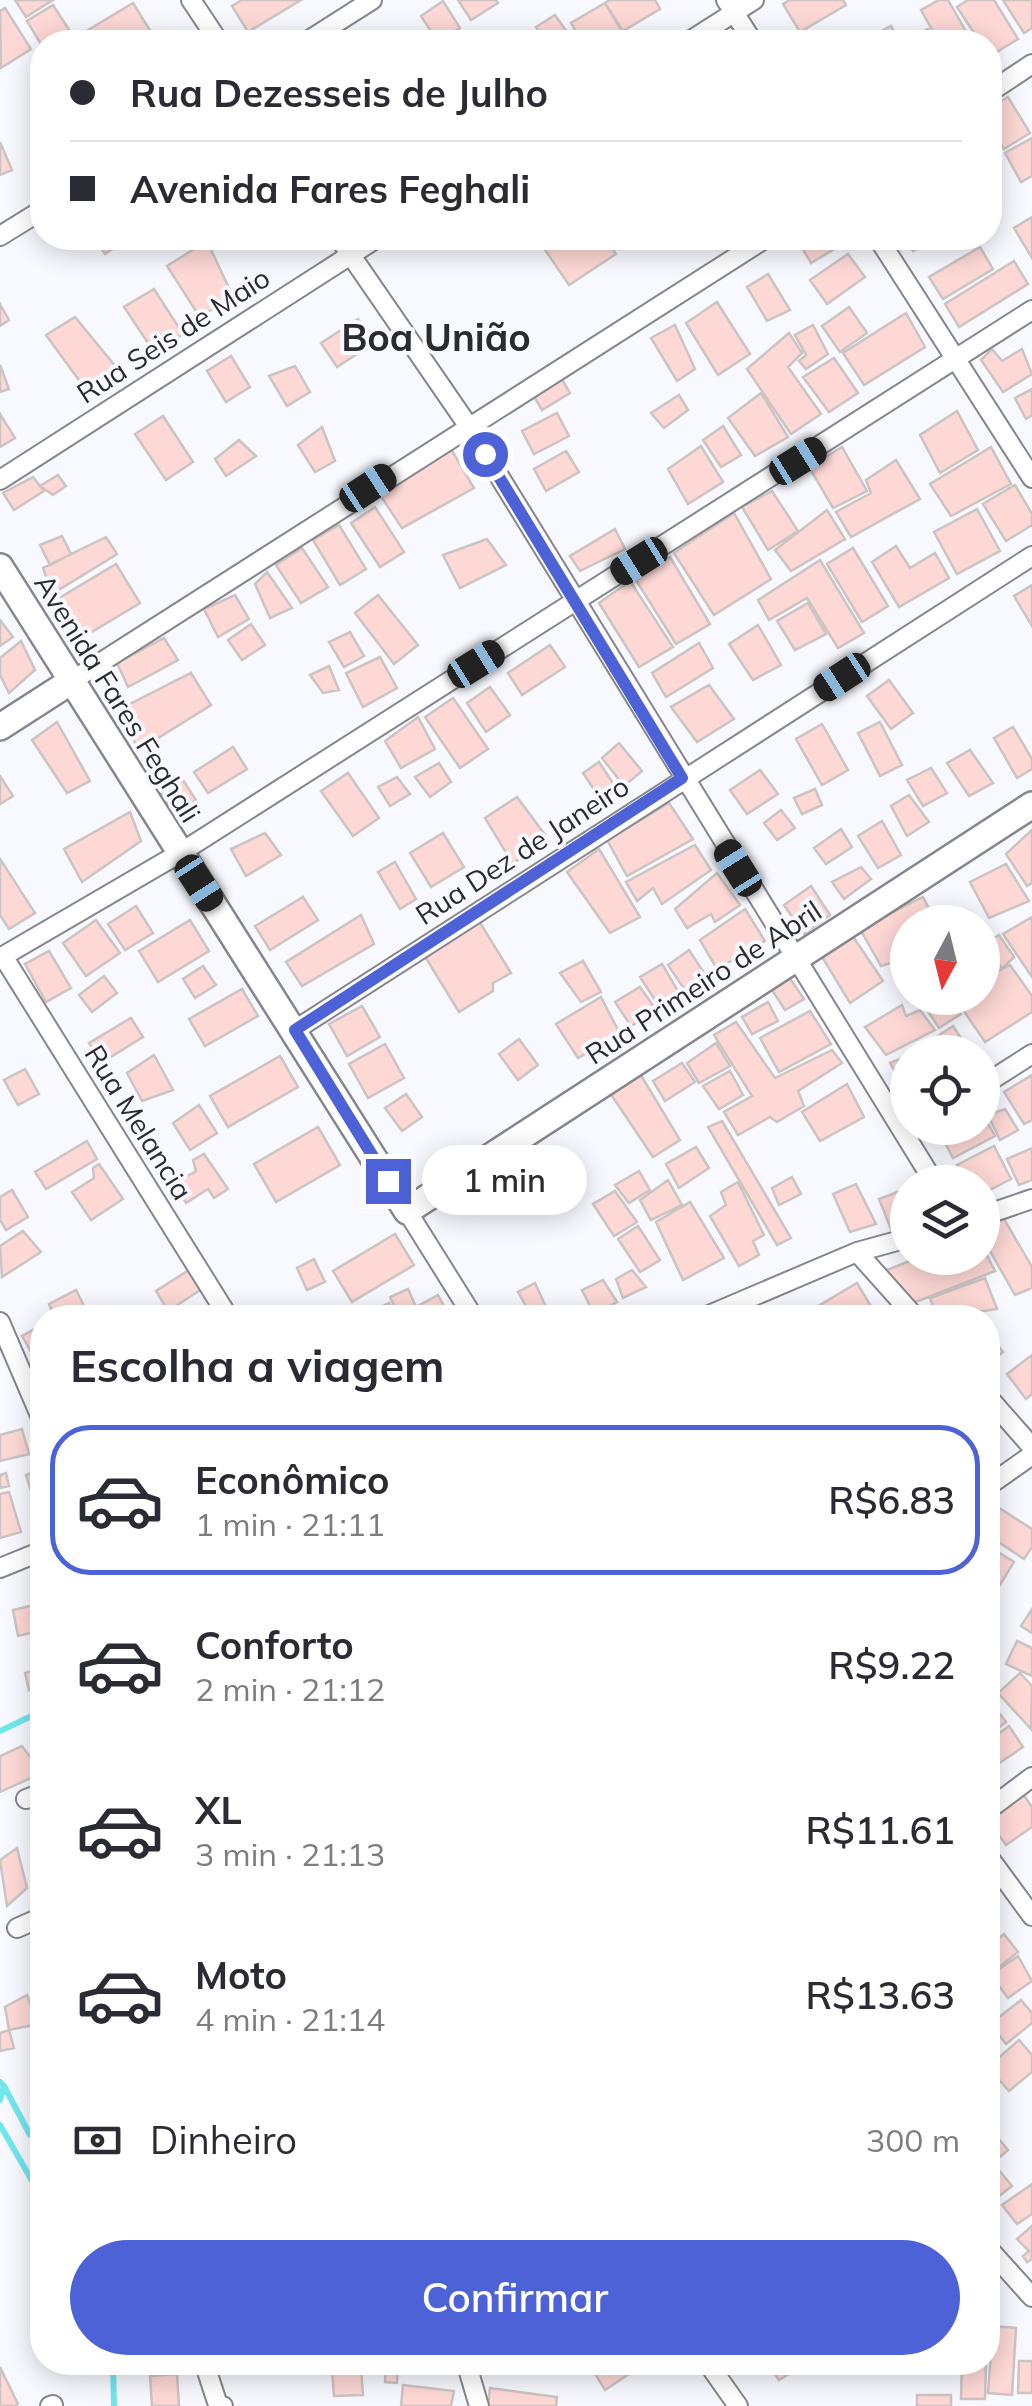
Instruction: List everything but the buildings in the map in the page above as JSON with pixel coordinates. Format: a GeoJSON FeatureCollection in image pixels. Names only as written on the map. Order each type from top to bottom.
{"type":"FeatureCollection","features":[{"type":"Feature","properties":{"kind":"street"},"geometry":{"type":"LineString","coordinates":[[191,0],[211,30]]}},
{"type":"Feature","properties":{"kind":"street"},"geometry":{"type":"LineString","coordinates":[[325,30],[372,0]]}},
{"type":"Feature","properties":{"kind":"street"},"geometry":{"type":"LineString","coordinates":[[702,30],[730,7],[754,0]]}},
{"type":"Feature","properties":{"kind":"street"},"geometry":{"type":"LineString","coordinates":[[730,7],[745,30]]}},
{"type":"Feature","properties":{"kind":"street"},"geometry":{"type":"LineString","coordinates":[[1002,84],[1032,64]]}},
{"type":"Feature","properties":{"kind":"street"},"geometry":{"type":"LineString","coordinates":[[0,236],[30,217]]}},
{"type":"Feature","properties":{"kind":"street"},"geometry":{"type":"LineString","coordinates":[[347,250],[467,424],[794,958],[890,1099]]}},
{"type":"Feature","properties":{"kind":"street","name":"Rua Seis de Maio"},"geometry":{"type":"LineString","coordinates":[[0,480],[358,250]]}},
{"type":"Feature","properties":{"kind":"street"},"geometry":{"type":"LineString","coordinates":[[0,728],[467,424],[747,250]]}},
{"type":"Feature","properties":{"kind":"street"},"geometry":{"type":"LineString","coordinates":[[886,250],[1032,478]]}},
{"type":"Feature","properties":{"kind":"street"},"geometry":{"type":"LineString","coordinates":[[1,957],[180,854],[1032,310]]}},
{"type":"Feature","properties":{"kind":"street","name":"Rua Dez de Janeiro"},"geometry":{"type":"LineString","coordinates":[[295,1030],[1032,556]]}},
{"type":"Feature","properties":{"kind":"street","name":"Avenida Fares Feghali"},"geometry":{"type":"LineString","coordinates":[[0,567],[466,1305]]}},
{"type":"Feature","properties":{"kind":"street","name":"Rua Primeiro de Abril"},"geometry":{"type":"LineString","coordinates":[[407,1212],[1032,805]]}},
{"type":"Feature","properties":{"kind":"street","name":"Rua Melancia"},"geometry":{"type":"LineString","coordinates":[[1,957],[221,1305]]}},
{"type":"Feature","properties":{"kind":"street"},"geometry":{"type":"LineString","coordinates":[[1000,1074],[1032,1054]]}},
{"type":"Feature","properties":{"kind":"street"},"geometry":{"type":"LineString","coordinates":[[1000,1210],[1032,1199]]}},
{"type":"Feature","properties":{"kind":"street"},"geometry":{"type":"LineString","coordinates":[[733,1305],[857,1252],[890,1243]]}},
{"type":"Feature","properties":{"kind":"street"},"geometry":{"type":"LineString","coordinates":[[857,1252],[904,1305]]}},
{"type":"Feature","properties":{"kind":"street"},"geometry":{"type":"LineString","coordinates":[[0,1322],[30,1392]]}},
{"type":"Feature","properties":{"kind":"street"},"geometry":{"type":"LineString","coordinates":[[1000,1411],[1032,1447]]}},
{"type":"Feature","properties":{"kind":"street"},"geometry":{"type":"LineString","coordinates":[[1000,1478],[1032,1455]]}},
{"type":"Feature","properties":{"kind":"street"},"geometry":{"type":"LineString","coordinates":[[0,1568],[30,1556]]}},
{"type":"Feature","properties":{"kind":"street"},"geometry":{"type":"LineString","coordinates":[[1000,1801],[1032,1777]]}},
{"type":"Feature","properties":{"kind":"street"},"geometry":{"type":"LineString","coordinates":[[1000,1872],[1032,1916]]}},
{"type":"Feature","properties":{"kind":"street"},"geometry":{"type":"LineString","coordinates":[[17,1928],[30,1922]]}},
{"type":"Feature","properties":{"kind":"street"},"geometry":{"type":"LineString","coordinates":[[1000,2261],[1032,2297]]}},
{"type":"Feature","properties":{"kind":"street"},"geometry":{"type":"LineString","coordinates":[[209,2375],[220,2406]]}},
{"type":"Feature","properties":{"kind":"street"},"geometry":{"type":"LineString","coordinates":[[470,2375],[479,2406]]}},
{"type":"Feature","properties":{"kind":"street"},"geometry":{"type":"LineString","coordinates":[[717,2375],[738,2406]]}},
{"type":"Feature","properties":{"kind":"waterway"},"geometry":{"type":"LineString","coordinates":[[0,1731],[30,1717]]}},
{"type":"Feature","properties":{"kind":"waterway"},"geometry":{"type":"LineString","coordinates":[[0,2082],[4,2086],[0,2100]]}},
{"type":"Feature","properties":{"kind":"waterway"},"geometry":{"type":"LineString","coordinates":[[4,2086],[30,2135]]}},
{"type":"Feature","properties":{"kind":"waterway"},"geometry":{"type":"LineString","coordinates":[[0,2125],[30,2177]]}},
{"type":"Feature","properties":{"kind":"waterway"},"geometry":{"type":"LineString","coordinates":[[113,2375],[114,2406]]}},
{"type":"Feature","properties":{"kind":"district","name":"Boa União"},"geometry":{"type":"Point","coordinates":[436,337]}},
{"type":"Feature","properties":{"kind":"route"},"geometry":{"type":"LineString","coordinates":[[388,1181],[295,1030],[682,778],[485,454]]}}]}
